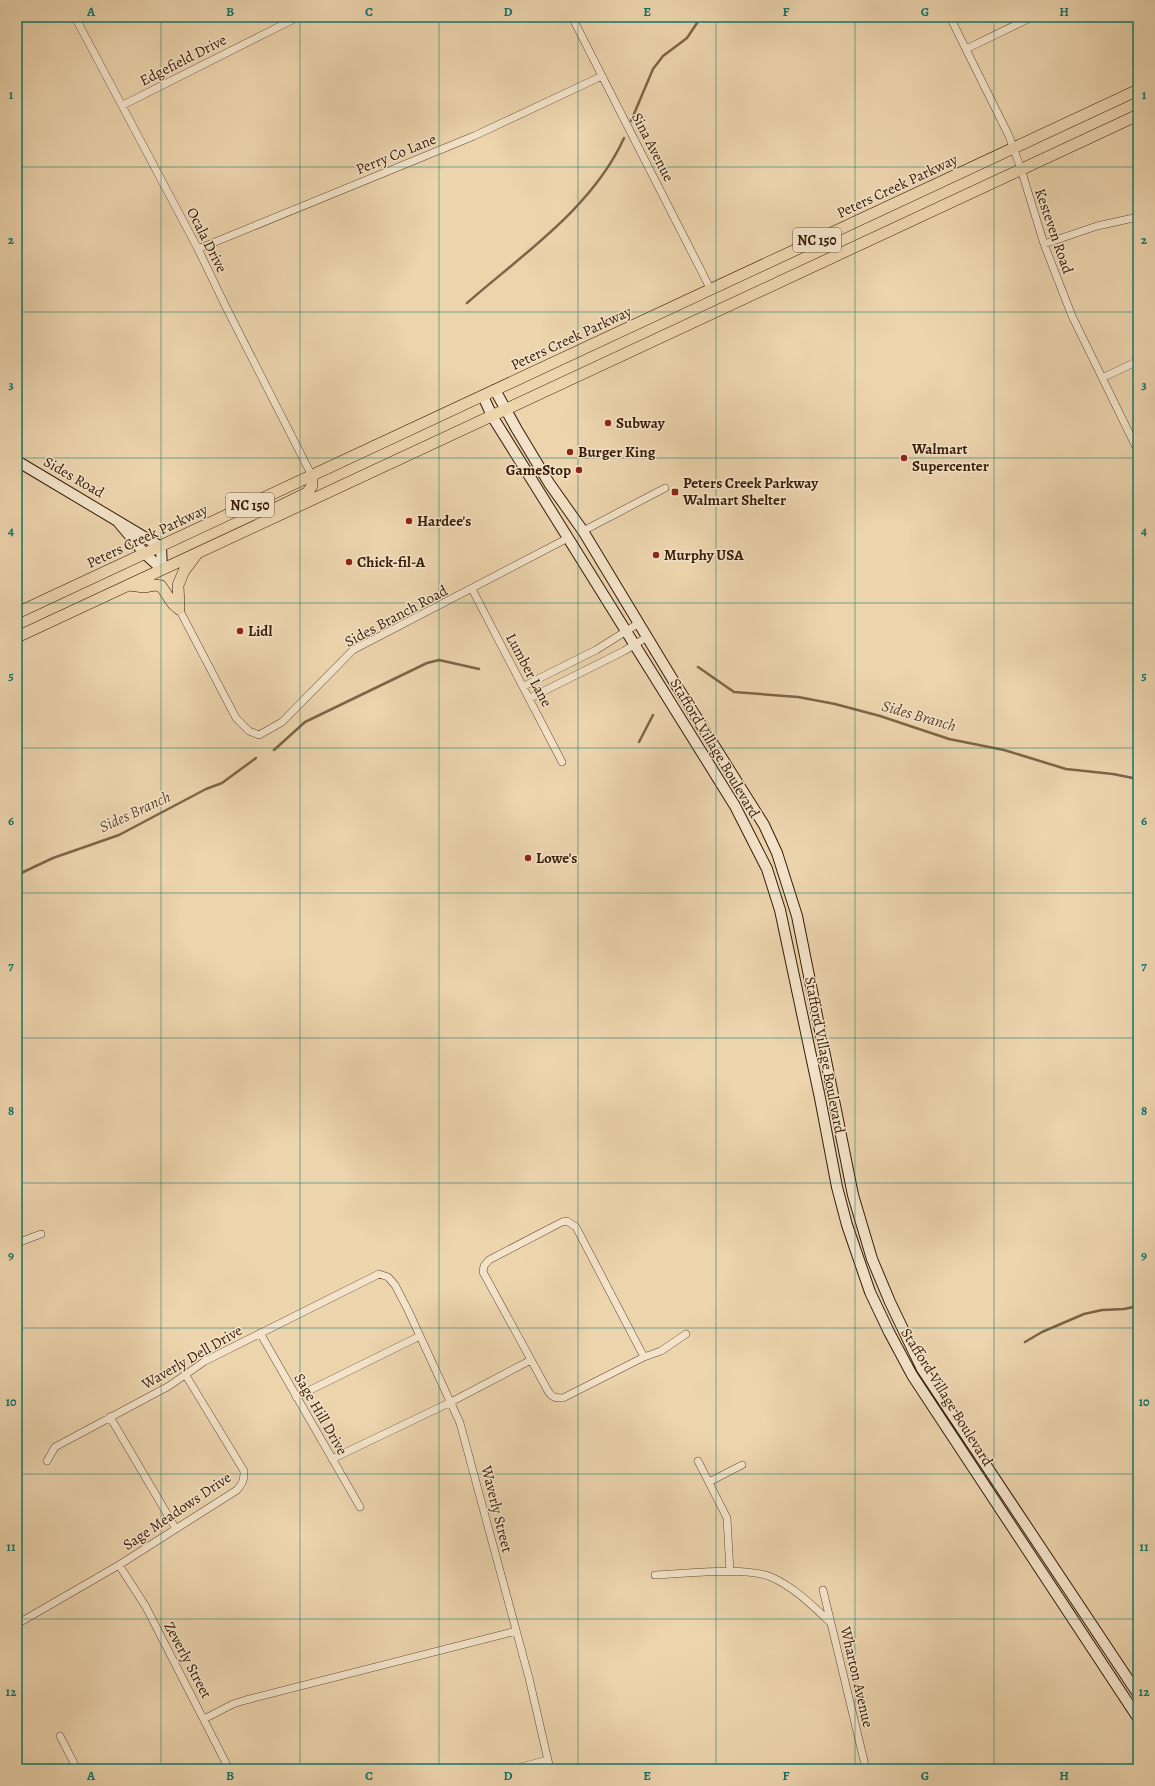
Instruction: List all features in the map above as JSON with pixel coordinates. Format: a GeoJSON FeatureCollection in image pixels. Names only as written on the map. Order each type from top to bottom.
{"type":"FeatureCollection","features":[{"type":"Feature","properties":{"kind":"main road","name":"Peters Creek Parkway"},"geometry":{"type":"LineString","coordinates":[[17,613],[1138,90]]}},
{"type":"Feature","properties":{"kind":"main road","name":"NC 150"},"geometry":{"type":"LineString","coordinates":[[17,637],[1138,115]]}},
{"type":"Feature","properties":{"kind":"main road","name":"Stafford Village Boulevard"},"geometry":{"type":"LineString","coordinates":[[495,390],[505,410],[549,483],[583,531],[764,825],[784,871],[798,916],[852,1195],[872,1260],[922,1369],[1138,1694]]}},
{"type":"Feature","properties":{"kind":"main road","name":"Stafford Village Boulevard"},"geometry":{"type":"LineString","coordinates":[[483,396],[492,416],[734,806],[767,869],[780,910],[820,1098],[833,1172],[844,1217],[870,1292],[889,1332],[928,1401],[1138,1718]]}},
{"type":"Feature","properties":{"kind":"main road","name":"Sides Road"},"geometry":{"type":"LineString","coordinates":[[17,461],[161,547]]}},
{"type":"Feature","properties":{"kind":"main road"},"geometry":{"type":"LineString","coordinates":[[235,535],[256,517],[307,493],[312,486],[312,476]]}},
{"type":"Feature","properties":{"kind":"main road","name":"Sides Road"},"geometry":{"type":"LineString","coordinates":[[116,519],[145,554],[162,569]]}},
{"type":"Feature","properties":{"kind":"main road"},"geometry":{"type":"LineString","coordinates":[[161,547],[162,569]]}},
{"type":"Feature","properties":{"kind":"main road"},"geometry":{"type":"LineString","coordinates":[[179,609],[178,585],[184,571],[199,552]]}},
{"type":"Feature","properties":{"kind":"main road"},"geometry":{"type":"LineString","coordinates":[[129,584],[144,587],[154,585],[161,586],[173,604],[179,609]]}},
{"type":"Feature","properties":{"kind":"street","name":"Ocala Drive"},"geometry":{"type":"LineString","coordinates":[[75,17],[123,105],[198,250],[312,476]]}},
{"type":"Feature","properties":{"kind":"street","name":"Edgefield Drive"},"geometry":{"type":"LineString","coordinates":[[123,105],[298,17]]}},
{"type":"Feature","properties":{"kind":"street","name":"Sina Avenue"},"geometry":{"type":"LineString","coordinates":[[572,17],[711,290]]}},
{"type":"Feature","properties":{"kind":"street","name":"Kesteven Road"},"geometry":{"type":"LineString","coordinates":[[950,17],[1000,116],[1014,148],[1044,244],[1072,316],[1138,451]]}},
{"type":"Feature","properties":{"kind":"street"},"geometry":{"type":"LineString","coordinates":[[966,49],[1032,17]]}},
{"type":"Feature","properties":{"kind":"street","name":"Perry Co Lane"},"geometry":{"type":"LineString","coordinates":[[198,250],[474,136],[602,76]]}},
{"type":"Feature","properties":{"kind":"street"},"geometry":{"type":"LineString","coordinates":[[1044,244],[1097,226],[1138,217]]}},
{"type":"Feature","properties":{"kind":"street"},"geometry":{"type":"LineString","coordinates":[[1102,378],[1138,361]]}},
{"type":"Feature","properties":{"kind":"street"},"geometry":{"type":"LineString","coordinates":[[583,531],[665,488]]}},
{"type":"Feature","properties":{"kind":"street","name":"Sides Branch Road"},"geometry":{"type":"LineString","coordinates":[[179,609],[236,718],[249,731],[259,735],[282,722],[353,650],[472,590],[568,538]]}},
{"type":"Feature","properties":{"kind":"street","name":"Lumber Lane"},"geometry":{"type":"LineString","coordinates":[[472,590],[524,686],[562,762]]}},
{"type":"Feature","properties":{"kind":"street"},"geometry":{"type":"LineString","coordinates":[[524,686],[575,660],[639,623]]}},
{"type":"Feature","properties":{"kind":"street"},"geometry":{"type":"LineString","coordinates":[[530,698],[647,637]]}},
{"type":"Feature","properties":{"kind":"street"},"geometry":{"type":"LineString","coordinates":[[575,660],[581,672]]}},
{"type":"Feature","properties":{"kind":"street"},"geometry":{"type":"LineString","coordinates":[[644,1357],[576,1227],[567,1221],[562,1222],[489,1260],[484,1266],[483,1272],[486,1278],[551,1396],[556,1398],[563,1398],[644,1357],[661,1351],[686,1334]]}},
{"type":"Feature","properties":{"kind":"street"},"geometry":{"type":"LineString","coordinates":[[17,1244],[41,1234]]}},
{"type":"Feature","properties":{"kind":"street","name":"Waverly Dell Drive"},"geometry":{"type":"LineString","coordinates":[[47,1461],[55,1447],[169,1386],[205,1361],[379,1274]]}},
{"type":"Feature","properties":{"kind":"street","name":"Waverly Street"},"geometry":{"type":"LineString","coordinates":[[379,1274],[388,1276],[394,1285],[420,1336],[460,1423],[471,1457],[550,1769]]}},
{"type":"Feature","properties":{"kind":"street","name":"Sage Hill Drive"},"geometry":{"type":"LineString","coordinates":[[260,1333],[360,1507]]}},
{"type":"Feature","properties":{"kind":"street"},"geometry":{"type":"LineString","coordinates":[[296,1397],[420,1336]]}},
{"type":"Feature","properties":{"kind":"street"},"geometry":{"type":"LineString","coordinates":[[332,1459],[451,1402],[531,1360]]}},
{"type":"Feature","properties":{"kind":"street","name":"Sage Meadows Drive"},"geometry":{"type":"LineString","coordinates":[[17,1624],[119,1565],[237,1490],[244,1479],[244,1471],[185,1374]]}},
{"type":"Feature","properties":{"kind":"street"},"geometry":{"type":"LineString","coordinates":[[110,1417],[176,1529]]}},
{"type":"Feature","properties":{"kind":"street"},"geometry":{"type":"LineString","coordinates":[[698,1461],[727,1518],[730,1572]]}},
{"type":"Feature","properties":{"kind":"street"},"geometry":{"type":"LineString","coordinates":[[709,1482],[742,1465]]}},
{"type":"Feature","properties":{"kind":"street","name":"Zeverly Street"},"geometry":{"type":"LineString","coordinates":[[119,1565],[146,1607],[229,1769]]}},
{"type":"Feature","properties":{"kind":"street"},"geometry":{"type":"LineString","coordinates":[[655,1575],[750,1571],[774,1579],[800,1595],[831,1623]]}},
{"type":"Feature","properties":{"kind":"street","name":"Wharton Avenue"},"geometry":{"type":"LineString","coordinates":[[823,1590],[866,1769]]}},
{"type":"Feature","properties":{"kind":"street"},"geometry":{"type":"LineString","coordinates":[[204,1718],[233,1704],[246,1700],[516,1631]]}},
{"type":"Feature","properties":{"kind":"street"},"geometry":{"type":"LineString","coordinates":[[60,1736],[77,1769]]}},
{"type":"Feature","properties":{"kind":"street"},"geometry":{"type":"LineString","coordinates":[[513,1769],[548,1760]]}},
{"type":"Feature","properties":{"kind":"waterway"},"geometry":{"type":"LineString","coordinates":[[631,121],[653,69],[663,56],[687,38],[701,17]]}},
{"type":"Feature","properties":{"kind":"waterway"},"geometry":{"type":"LineString","coordinates":[[467,303],[555,228],[575,208],[611,163],[624,138]]}},
{"type":"Feature","properties":{"kind":"waterway","name":"Sides Branch"},"geometry":{"type":"LineString","coordinates":[[274,750],[305,722],[427,663],[439,660],[479,669]]}},
{"type":"Feature","properties":{"kind":"waterway","name":"Sides Branch"},"geometry":{"type":"LineString","coordinates":[[698,667],[734,692],[798,697],[835,704],[880,716],[949,739],[1004,750],[1066,769],[1113,774],[1138,779]]}},
{"type":"Feature","properties":{"kind":"waterway","name":"Sides Branch"},"geometry":{"type":"LineString","coordinates":[[639,742],[653,715]]}},
{"type":"Feature","properties":{"kind":"waterway","name":"Sides Branch"},"geometry":{"type":"LineString","coordinates":[[17,875],[53,858],[119,835],[206,789],[222,783],[256,758]]}},
{"type":"Feature","properties":{"kind":"waterway"},"geometry":{"type":"LineString","coordinates":[[1025,1342],[1042,1332],[1084,1314],[1102,1310],[1124,1309],[1138,1306]]}},
{"type":"Feature","properties":{"kind":"place","name":"Subway"},"geometry":{"type":"Point","coordinates":[608,423]}},
{"type":"Feature","properties":{"kind":"place","name":"Burger King"},"geometry":{"type":"Point","coordinates":[570,452]}},
{"type":"Feature","properties":{"kind":"place","name":"Walmart Supercenter"},"geometry":{"type":"Point","coordinates":[904,458]}},
{"type":"Feature","properties":{"kind":"place","name":"GameStop"},"geometry":{"type":"Point","coordinates":[579,470]}},
{"type":"Feature","properties":{"kind":"place","name":"Peters Creek Parkway Walmart Shelter"},"geometry":{"type":"Point","coordinates":[675,492]}},
{"type":"Feature","properties":{"kind":"place","name":"Hardee's"},"geometry":{"type":"Point","coordinates":[409,521]}},
{"type":"Feature","properties":{"kind":"place","name":"Murphy USA"},"geometry":{"type":"Point","coordinates":[656,555]}},
{"type":"Feature","properties":{"kind":"place","name":"Chick-fil-A"},"geometry":{"type":"Point","coordinates":[349,562]}},
{"type":"Feature","properties":{"kind":"place","name":"Lidl"},"geometry":{"type":"Point","coordinates":[240,631]}},
{"type":"Feature","properties":{"kind":"place","name":"Lowe's"},"geometry":{"type":"Point","coordinates":[528,858]}}]}
